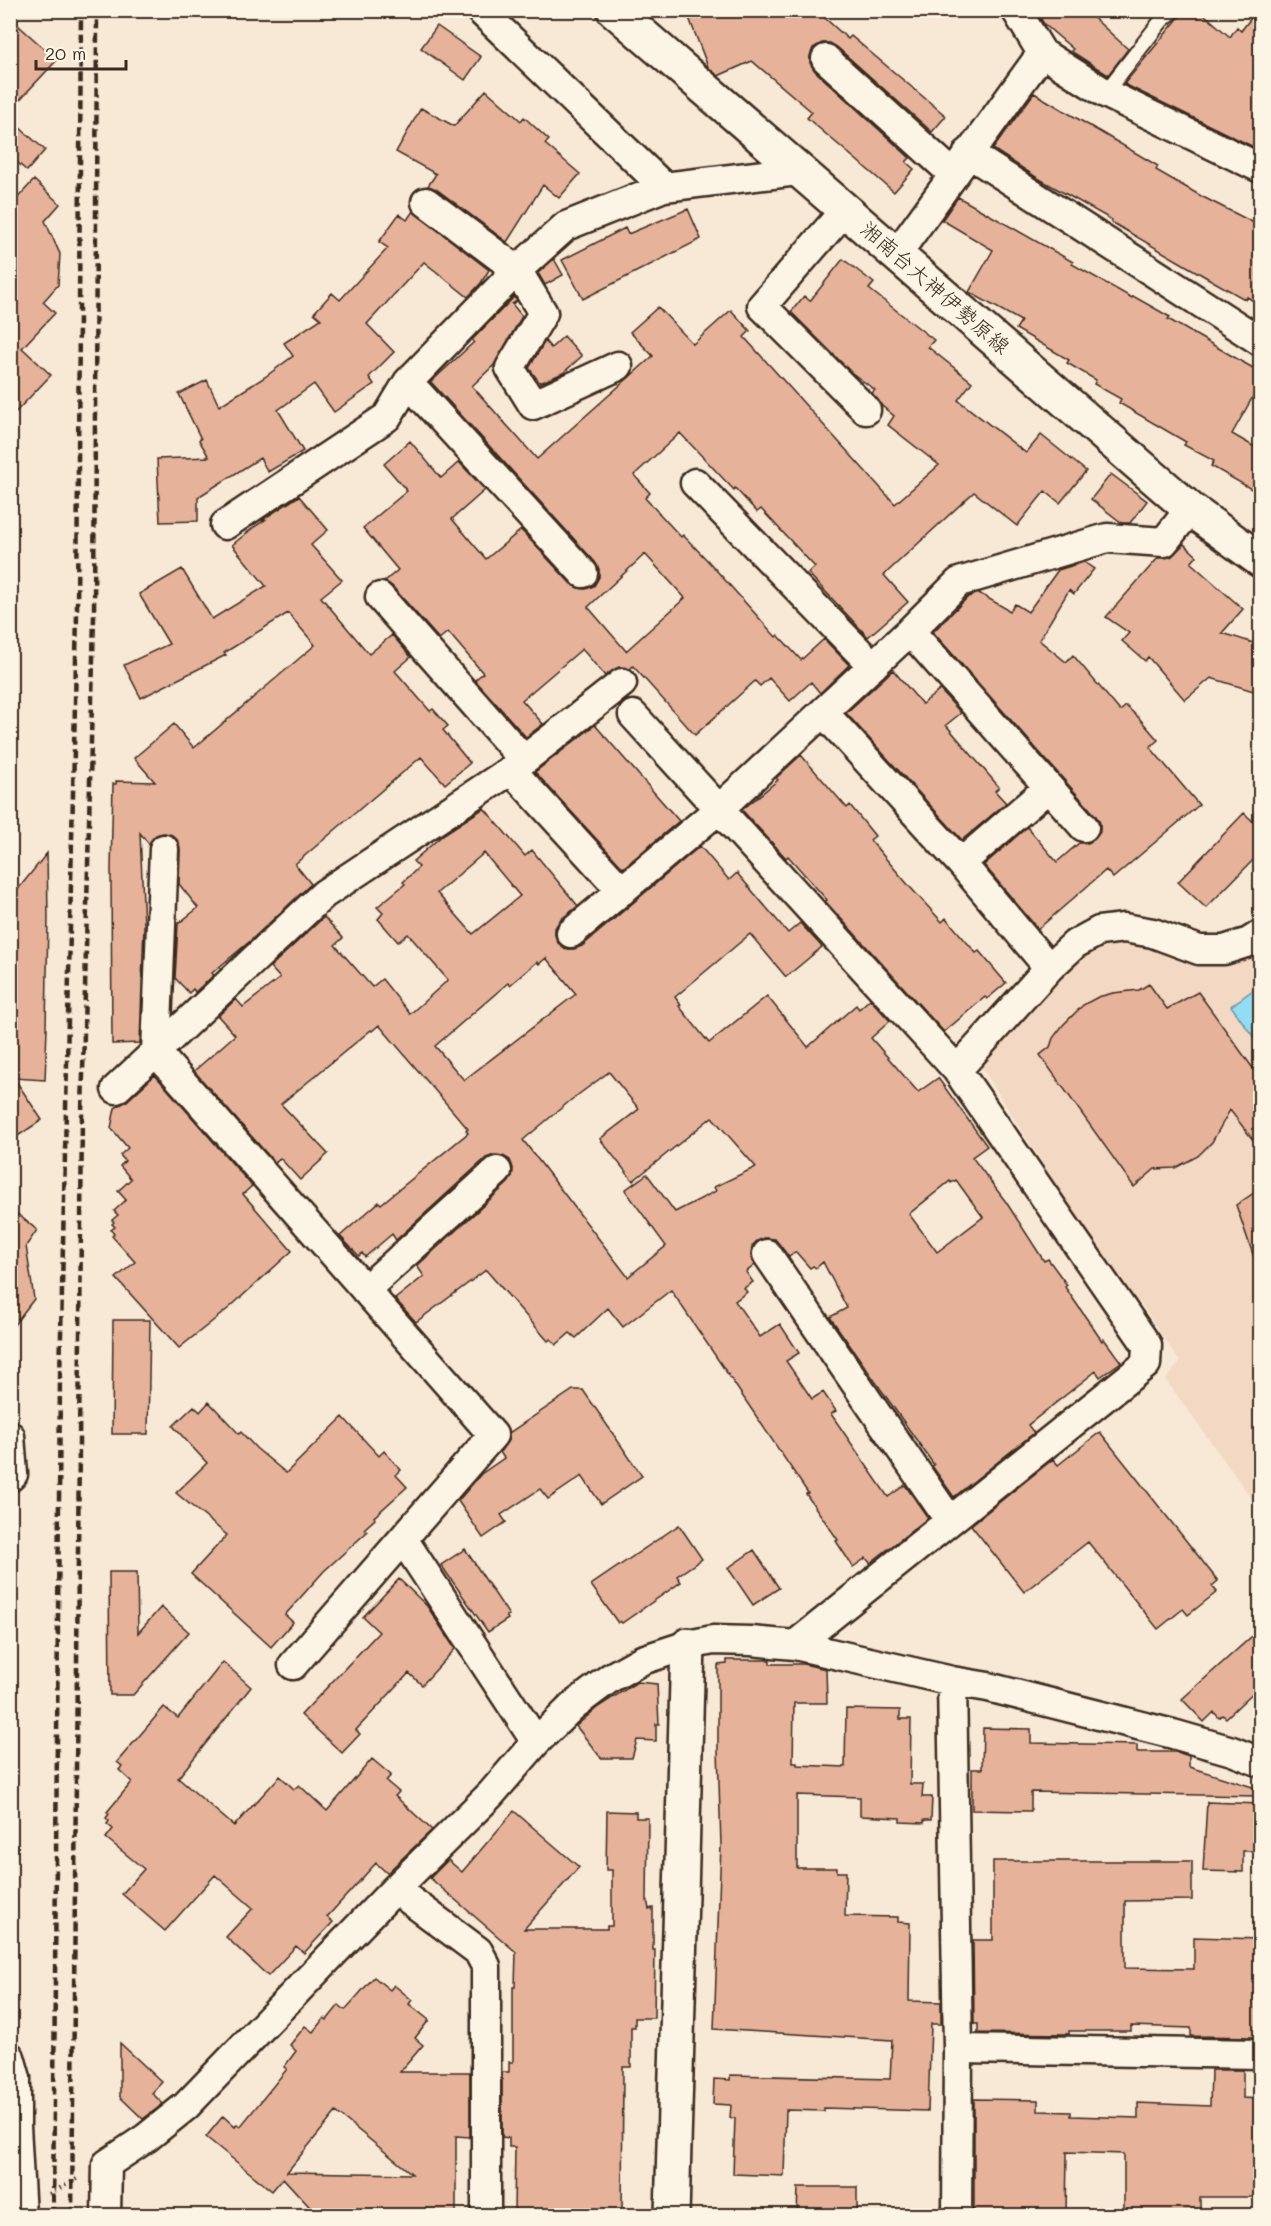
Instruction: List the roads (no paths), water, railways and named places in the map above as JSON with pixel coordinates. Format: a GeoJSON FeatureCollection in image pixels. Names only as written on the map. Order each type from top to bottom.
{"type":"FeatureCollection","features":[{"type":"Feature","properties":{"kind":"main road","name":"湘南台大神伊勢原線"},"geometry":{"type":"LineString","coordinates":[[614,10],[1190,509],[1260,560]]}},
{"type":"Feature","properties":{"kind":"main road"},"geometry":{"type":"LineString","coordinates":[[672,2216],[688,1645]]}},
{"type":"Feature","properties":{"kind":"street"},"geometry":{"type":"LineString","coordinates":[[480,10],[664,187]]}},
{"type":"Feature","properties":{"kind":"street"},"geometry":{"type":"LineString","coordinates":[[1016,10],[1042,53],[1106,93],[1260,168]]}},
{"type":"Feature","properties":{"kind":"street"},"geometry":{"type":"LineString","coordinates":[[896,255],[1042,53]]}},
{"type":"Feature","properties":{"kind":"street"},"geometry":{"type":"LineString","coordinates":[[826,59],[961,164],[1260,341]]}},
{"type":"Feature","properties":{"kind":"street"},"geometry":{"type":"LineString","coordinates":[[225,525],[387,417],[408,382],[517,270],[566,226],[664,187],[798,171]]}},
{"type":"Feature","properties":{"kind":"street"},"geometry":{"type":"LineString","coordinates":[[426,202],[517,270],[543,313],[510,368],[533,405],[618,366]]}},
{"type":"Feature","properties":{"kind":"street"},"geometry":{"type":"LineString","coordinates":[[845,210],[762,306],[866,411]]}},
{"type":"Feature","properties":{"kind":"street"},"geometry":{"type":"LineString","coordinates":[[408,382],[584,573]]}},
{"type":"Feature","properties":{"kind":"street"},"geometry":{"type":"LineString","coordinates":[[695,483],[873,666]]}},
{"type":"Feature","properties":{"kind":"street"},"geometry":{"type":"LineString","coordinates":[[571,933],[718,810],[910,631],[959,582],[1107,538],[1164,542],[1190,509]]}},
{"type":"Feature","properties":{"kind":"street"},"geometry":{"type":"LineString","coordinates":[[380,597],[621,891]]}},
{"type":"Feature","properties":{"kind":"street"},"geometry":{"type":"LineString","coordinates":[[910,631],[1084,827]]}},
{"type":"Feature","properties":{"kind":"street"},"geometry":{"type":"LineString","coordinates":[[116,1089],[324,894],[518,765],[622,683]]}},
{"type":"Feature","properties":{"kind":"street"},"geometry":{"type":"LineString","coordinates":[[823,712],[960,863],[1049,968]]}},
{"type":"Feature","properties":{"kind":"street"},"geometry":{"type":"LineString","coordinates":[[633,715],[957,1070],[1147,1345],[1146,1364],[795,1645]]}},
{"type":"Feature","properties":{"kind":"street"},"geometry":{"type":"LineString","coordinates":[[960,863],[1048,788]]}},
{"type":"Feature","properties":{"kind":"street"},"geometry":{"type":"LineString","coordinates":[[164,849],[156,1052],[494,1436],[293,1665]]}},
{"type":"Feature","properties":{"kind":"street"},"geometry":{"type":"LineString","coordinates":[[957,1070],[1049,968],[1076,944],[1099,931],[1124,928],[1153,933],[1199,950],[1224,950],[1249,942],[1260,935]]}},
{"type":"Feature","properties":{"kind":"street"},"geometry":{"type":"LineString","coordinates":[[365,1290],[497,1171]]}},
{"type":"Feature","properties":{"kind":"street"},"geometry":{"type":"LineString","coordinates":[[767,1254],[950,1521]]}},
{"type":"Feature","properties":{"kind":"street"},"geometry":{"type":"LineString","coordinates":[[10,1436],[13,1474],[10,1477]]}},
{"type":"Feature","properties":{"kind":"street"},"geometry":{"type":"LineString","coordinates":[[403,1539],[536,1742]]}},
{"type":"Feature","properties":{"kind":"street"},"geometry":{"type":"LineString","coordinates":[[106,2216],[107,2163],[146,2138],[186,2106],[321,1968],[395,1888],[491,1794],[536,1742],[574,1705],[610,1678],[642,1660],[688,1645],[713,1641],[752,1641],[795,1645],[988,1688],[1173,1734],[1232,1751],[1260,1762]]}},
{"type":"Feature","properties":{"kind":"street"},"geometry":{"type":"LineString","coordinates":[[952,1681],[958,2049],[957,2216]]}},
{"type":"Feature","properties":{"kind":"street"},"geometry":{"type":"LineString","coordinates":[[395,1888],[478,1951],[486,1966],[486,2216]]}},
{"type":"Feature","properties":{"kind":"street"},"geometry":{"type":"LineString","coordinates":[[958,2049],[1260,2054]]}},
{"type":"Feature","properties":{"kind":"street"},"geometry":{"type":"LineString","coordinates":[[10,2057],[16,2078],[13,2126],[20,2211]]}},
{"type":"Feature","properties":{"kind":"lane"},"geometry":{"type":"LineString","coordinates":[[1106,93],[1162,20],[1174,10]]}},
{"type":"Feature","properties":{"kind":"water"},"geometry":{"type":"Polygon","coordinates":[[[1260,985],[1260,1046],[1231,1006],[1260,985]]]}},
{"type":"Feature","properties":{"kind":"railway"},"geometry":{"type":"LineString","coordinates":[[53,2216],[60,1379],[77,613],[81,10]]}},
{"type":"Feature","properties":{"kind":"railway"},"geometry":{"type":"LineString","coordinates":[[72,2216],[82,1114],[94,616],[97,10]]}}]}
